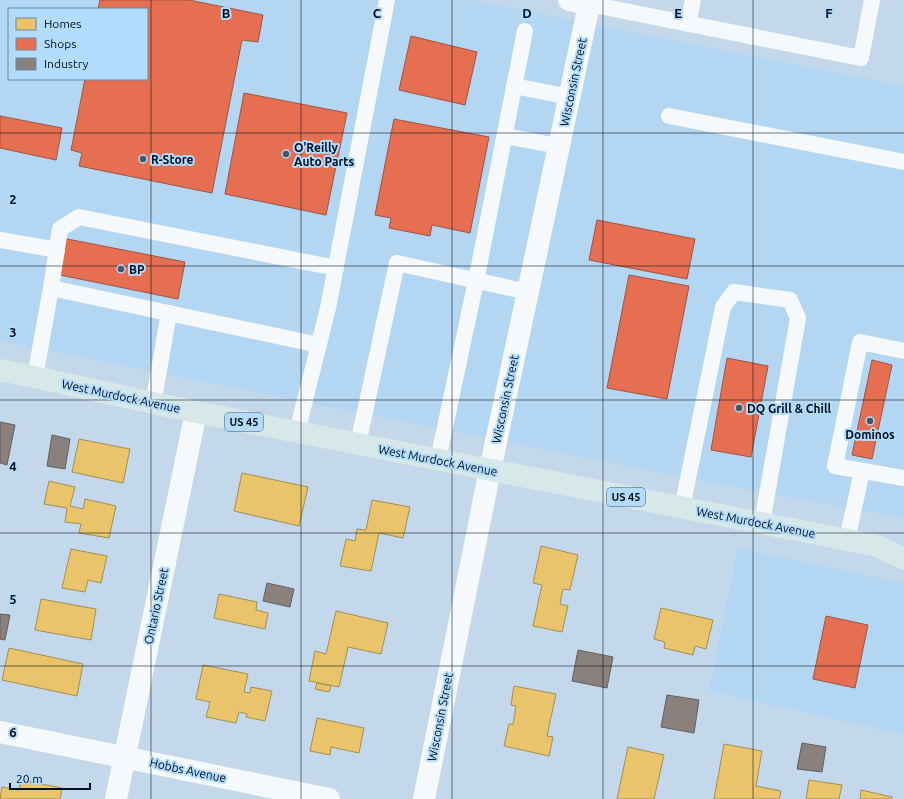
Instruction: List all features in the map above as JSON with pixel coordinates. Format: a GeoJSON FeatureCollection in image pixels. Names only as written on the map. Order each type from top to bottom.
{"type":"FeatureCollection","features":[{"type":"Feature","properties":{"kind":"main road","name":"West Murdock Avenue"},"geometry":{"type":"LineString","coordinates":[[0,370],[153,404],[878,546],[904,559]]}},
{"type":"Feature","properties":{"kind":"main road","name":"West Murdock Avenue"},"geometry":{"type":"LineString","coordinates":[[878,546],[904,543]]}},
{"type":"Feature","properties":{"kind":"street","name":"Wisconsin Street"},"geometry":{"type":"LineString","coordinates":[[424,799],[490,470],[570,97],[583,1]]}},
{"type":"Feature","properties":{"kind":"street","name":"Ontario Street"},"geometry":{"type":"LineString","coordinates":[[116,799],[196,412]]}},
{"type":"Feature","properties":{"kind":"street","name":"Hobbs Avenue"},"geometry":{"type":"LineString","coordinates":[[0,732],[329,799]]}},
{"type":"Feature","properties":{"kind":"lane"},"geometry":{"type":"LineString","coordinates":[[297,432],[328,308],[386,0]]}},
{"type":"Feature","properties":{"kind":"lane"},"geometry":{"type":"LineString","coordinates":[[688,24],[693,0]]}},
{"type":"Feature","properties":{"kind":"lane"},"geometry":{"type":"LineString","coordinates":[[583,1],[688,24],[861,58],[872,0]]}},
{"type":"Feature","properties":{"kind":"lane"},"geometry":{"type":"LineString","coordinates":[[438,460],[476,281],[525,31]]}},
{"type":"Feature","properties":{"kind":"lane"},"geometry":{"type":"LineString","coordinates":[[514,86],[570,97]]}},
{"type":"Feature","properties":{"kind":"lane"},"geometry":{"type":"LineString","coordinates":[[669,116],[904,162]]}},
{"type":"Feature","properties":{"kind":"lane"},"geometry":{"type":"LineString","coordinates":[[505,136],[559,146]]}},
{"type":"Feature","properties":{"kind":"lane"},"geometry":{"type":"LineString","coordinates":[[35,377],[60,229],[79,217],[336,268]]}},
{"type":"Feature","properties":{"kind":"lane"},"geometry":{"type":"LineString","coordinates":[[0,240],[57,250]]}},
{"type":"Feature","properties":{"kind":"lane"},"geometry":{"type":"LineString","coordinates":[[358,444],[397,263],[528,292]]}},
{"type":"Feature","properties":{"kind":"lane"},"geometry":{"type":"LineString","coordinates":[[51,288],[319,344]]}},
{"type":"Feature","properties":{"kind":"lane"},"geometry":{"type":"LineString","coordinates":[[682,508],[723,306],[734,292],[790,300],[798,318],[762,523]]}},
{"type":"Feature","properties":{"kind":"lane"},"geometry":{"type":"LineString","coordinates":[[153,404],[169,313]]}},
{"type":"Feature","properties":{"kind":"lane"},"geometry":{"type":"LineString","coordinates":[[904,351],[860,342],[835,466],[904,478]]}},
{"type":"Feature","properties":{"kind":"lane"},"geometry":{"type":"LineString","coordinates":[[847,540],[862,471]]}},
{"type":"Feature","properties":{"kind":"shaded area"},"geometry":{"type":"Polygon","coordinates":[[[0,0],[472,0],[904,86],[904,518],[686,478],[0,341],[0,0]]]}},
{"type":"Feature","properties":{"kind":"shaded area"},"geometry":{"type":"Polygon","coordinates":[[[738,548],[904,583],[904,735],[709,691],[738,548]]]}},
{"type":"Feature","properties":{"kind":"building: Homes"},"geometry":{"type":"Polygon","coordinates":[[[79,439],[130,449],[123,483],[72,472],[79,439]]]}},
{"type":"Feature","properties":{"kind":"building: Homes"},"geometry":{"type":"Polygon","coordinates":[[[242,473],[308,487],[299,526],[234,511],[242,473]]]}},
{"type":"Feature","properties":{"kind":"building: Homes"},"geometry":{"type":"Polygon","coordinates":[[[49,481],[75,487],[70,506],[83,509],[85,499],[116,506],[109,538],[79,533],[81,524],[65,522],[67,508],[44,504],[49,481]]]}},
{"type":"Feature","properties":{"kind":"building: Homes"},"geometry":{"type":"Polygon","coordinates":[[[372,500],[410,507],[403,538],[379,533],[371,571],[340,566],[346,539],[355,541],[357,529],[366,530],[372,500]]]}},
{"type":"Feature","properties":{"kind":"building: Homes"},"geometry":{"type":"Polygon","coordinates":[[[541,546],[578,555],[570,590],[563,589],[560,604],[568,606],[562,632],[533,626],[542,585],[533,583],[541,546]]]}},
{"type":"Feature","properties":{"kind":"building: Homes"},"geometry":{"type":"Polygon","coordinates":[[[71,549],[107,556],[101,583],[88,580],[85,592],[62,588],[71,549]]]}},
{"type":"Feature","properties":{"kind":"building: Homes"},"geometry":{"type":"Polygon","coordinates":[[[219,594],[257,602],[256,610],[268,613],[265,629],[214,618],[219,594]]]}},
{"type":"Feature","properties":{"kind":"building: Homes"},"geometry":{"type":"Polygon","coordinates":[[[41,599],[96,609],[91,640],[35,630],[41,599]]]}},
{"type":"Feature","properties":{"kind":"building: Homes"},"geometry":{"type":"Polygon","coordinates":[[[661,608],[713,620],[706,649],[695,646],[693,655],[664,648],[665,642],[654,639],[661,608]]]}},
{"type":"Feature","properties":{"kind":"building: Homes"},"geometry":{"type":"Polygon","coordinates":[[[336,611],[388,623],[381,654],[348,647],[339,687],[309,681],[315,651],[326,654],[336,611]]]}},
{"type":"Feature","properties":{"kind":"building: Homes"},"geometry":{"type":"Polygon","coordinates":[[[9,648],[83,664],[77,696],[2,680],[9,648]]]}},
{"type":"Feature","properties":{"kind":"building: Homes"},"geometry":{"type":"Polygon","coordinates":[[[203,665],[248,674],[244,692],[250,693],[251,687],[272,691],[265,721],[246,717],[247,714],[239,712],[236,723],[206,717],[210,702],[196,699],[203,665]]]}},
{"type":"Feature","properties":{"kind":"building: Homes"},"geometry":{"type":"Polygon","coordinates":[[[317,683],[331,686],[329,692],[315,689],[317,683]]]}},
{"type":"Feature","properties":{"kind":"building: Homes"},"geometry":{"type":"Polygon","coordinates":[[[514,686],[556,694],[547,736],[553,737],[549,756],[504,746],[509,724],[513,724],[516,706],[511,705],[514,686]]]}},
{"type":"Feature","properties":{"kind":"building: Homes"},"geometry":{"type":"Polygon","coordinates":[[[317,718],[364,728],[359,753],[331,747],[330,755],[310,751],[317,718]]]}},
{"type":"Feature","properties":{"kind":"building: Homes"},"geometry":{"type":"Polygon","coordinates":[[[724,744],[762,751],[756,786],[781,791],[779,799],[714,799],[724,744]]]}},
{"type":"Feature","properties":{"kind":"building: Homes"},"geometry":{"type":"Polygon","coordinates":[[[628,747],[664,755],[654,799],[617,799],[628,747]]]}},
{"type":"Feature","properties":{"kind":"building: Homes"},"geometry":{"type":"Polygon","coordinates":[[[21,780],[62,788],[60,799],[0,799],[2,787],[19,790],[21,780]]]}},
{"type":"Feature","properties":{"kind":"building: Homes"},"geometry":{"type":"Polygon","coordinates":[[[809,780],[842,785],[839,799],[806,799],[809,780]]]}},
{"type":"Feature","properties":{"kind":"building: Homes"},"geometry":{"type":"Polygon","coordinates":[[[861,790],[892,797],[892,799],[860,799],[861,790]]]}},
{"type":"Feature","properties":{"kind":"building: Shops"},"geometry":{"type":"Polygon","coordinates":[[[100,0],[189,0],[263,15],[258,42],[242,40],[212,193],[79,166],[82,153],[71,150],[85,80],[148,80],[148,8],[98,8],[100,0]]]}},
{"type":"Feature","properties":{"kind":"building: Shops"},"geometry":{"type":"Polygon","coordinates":[[[411,36],[477,52],[465,105],[399,90],[411,36]]]}},
{"type":"Feature","properties":{"kind":"building: Shops","name":"O'Reilly Auto Parts"},"geometry":{"type":"Polygon","coordinates":[[[244,93],[347,113],[326,215],[225,194],[244,93]]]}},
{"type":"Feature","properties":{"kind":"building: Shops"},"geometry":{"type":"Polygon","coordinates":[[[0,116],[62,128],[56,160],[0,148],[0,116]]]}},
{"type":"Feature","properties":{"kind":"building: Shops"},"geometry":{"type":"Polygon","coordinates":[[[394,119],[489,137],[470,233],[432,225],[430,236],[389,228],[391,218],[375,215],[394,119]]]}},
{"type":"Feature","properties":{"kind":"building: Shops"},"geometry":{"type":"Polygon","coordinates":[[[597,220],[695,239],[687,279],[589,260],[597,220]]]}},
{"type":"Feature","properties":{"kind":"building: Shops"},"geometry":{"type":"Polygon","coordinates":[[[62,238],[185,262],[178,299],[55,274],[62,238]]]}},
{"type":"Feature","properties":{"kind":"building: Shops"},"geometry":{"type":"Polygon","coordinates":[[[629,275],[689,286],[667,399],[607,388],[629,275]]]}},
{"type":"Feature","properties":{"kind":"building: Shops","name":"DQ Grill & Chill"},"geometry":{"type":"Polygon","coordinates":[[[727,358],[768,366],[751,457],[711,450],[727,358]]]}},
{"type":"Feature","properties":{"kind":"building: Shops"},"geometry":{"type":"Polygon","coordinates":[[[872,360],[892,365],[872,459],[852,455],[872,360]]]}},
{"type":"Feature","properties":{"kind":"building: Shops"},"geometry":{"type":"Polygon","coordinates":[[[826,616],[868,625],[855,688],[813,679],[826,616]]]}},
{"type":"Feature","properties":{"kind":"building: Industry"},"geometry":{"type":"Polygon","coordinates":[[[0,422],[15,425],[7,465],[0,463],[0,422]]]}},
{"type":"Feature","properties":{"kind":"building: Industry"},"geometry":{"type":"Polygon","coordinates":[[[52,435],[70,439],[65,469],[47,466],[52,435]]]}},
{"type":"Feature","properties":{"kind":"building: Industry"},"geometry":{"type":"Polygon","coordinates":[[[267,583],[294,589],[290,607],[263,601],[267,583]]]}},
{"type":"Feature","properties":{"kind":"building: Industry"},"geometry":{"type":"Polygon","coordinates":[[[0,614],[10,615],[5,640],[0,639],[0,614]]]}},
{"type":"Feature","properties":{"kind":"building: Industry"},"geometry":{"type":"Polygon","coordinates":[[[578,650],[613,657],[607,688],[572,681],[578,650]]]}},
{"type":"Feature","properties":{"kind":"building: Industry"},"geometry":{"type":"Polygon","coordinates":[[[667,695],[699,700],[694,733],[661,727],[667,695]]]}},
{"type":"Feature","properties":{"kind":"building: Industry"},"geometry":{"type":"Polygon","coordinates":[[[802,743],[826,747],[822,772],[797,769],[802,743]]]}},
{"type":"Feature","properties":{"kind":"place","name":"O'Reilly Auto Parts"},"geometry":{"type":"Point","coordinates":[286,154]}},
{"type":"Feature","properties":{"kind":"place","name":"R-Store"},"geometry":{"type":"Point","coordinates":[143,159]}},
{"type":"Feature","properties":{"kind":"place","name":"BP"},"geometry":{"type":"Point","coordinates":[121,269]}},
{"type":"Feature","properties":{"kind":"place","name":"DQ Grill & Chill"},"geometry":{"type":"Point","coordinates":[739,408]}},
{"type":"Feature","properties":{"kind":"place","name":"Dominos"},"geometry":{"type":"Point","coordinates":[870,421]}}]}
